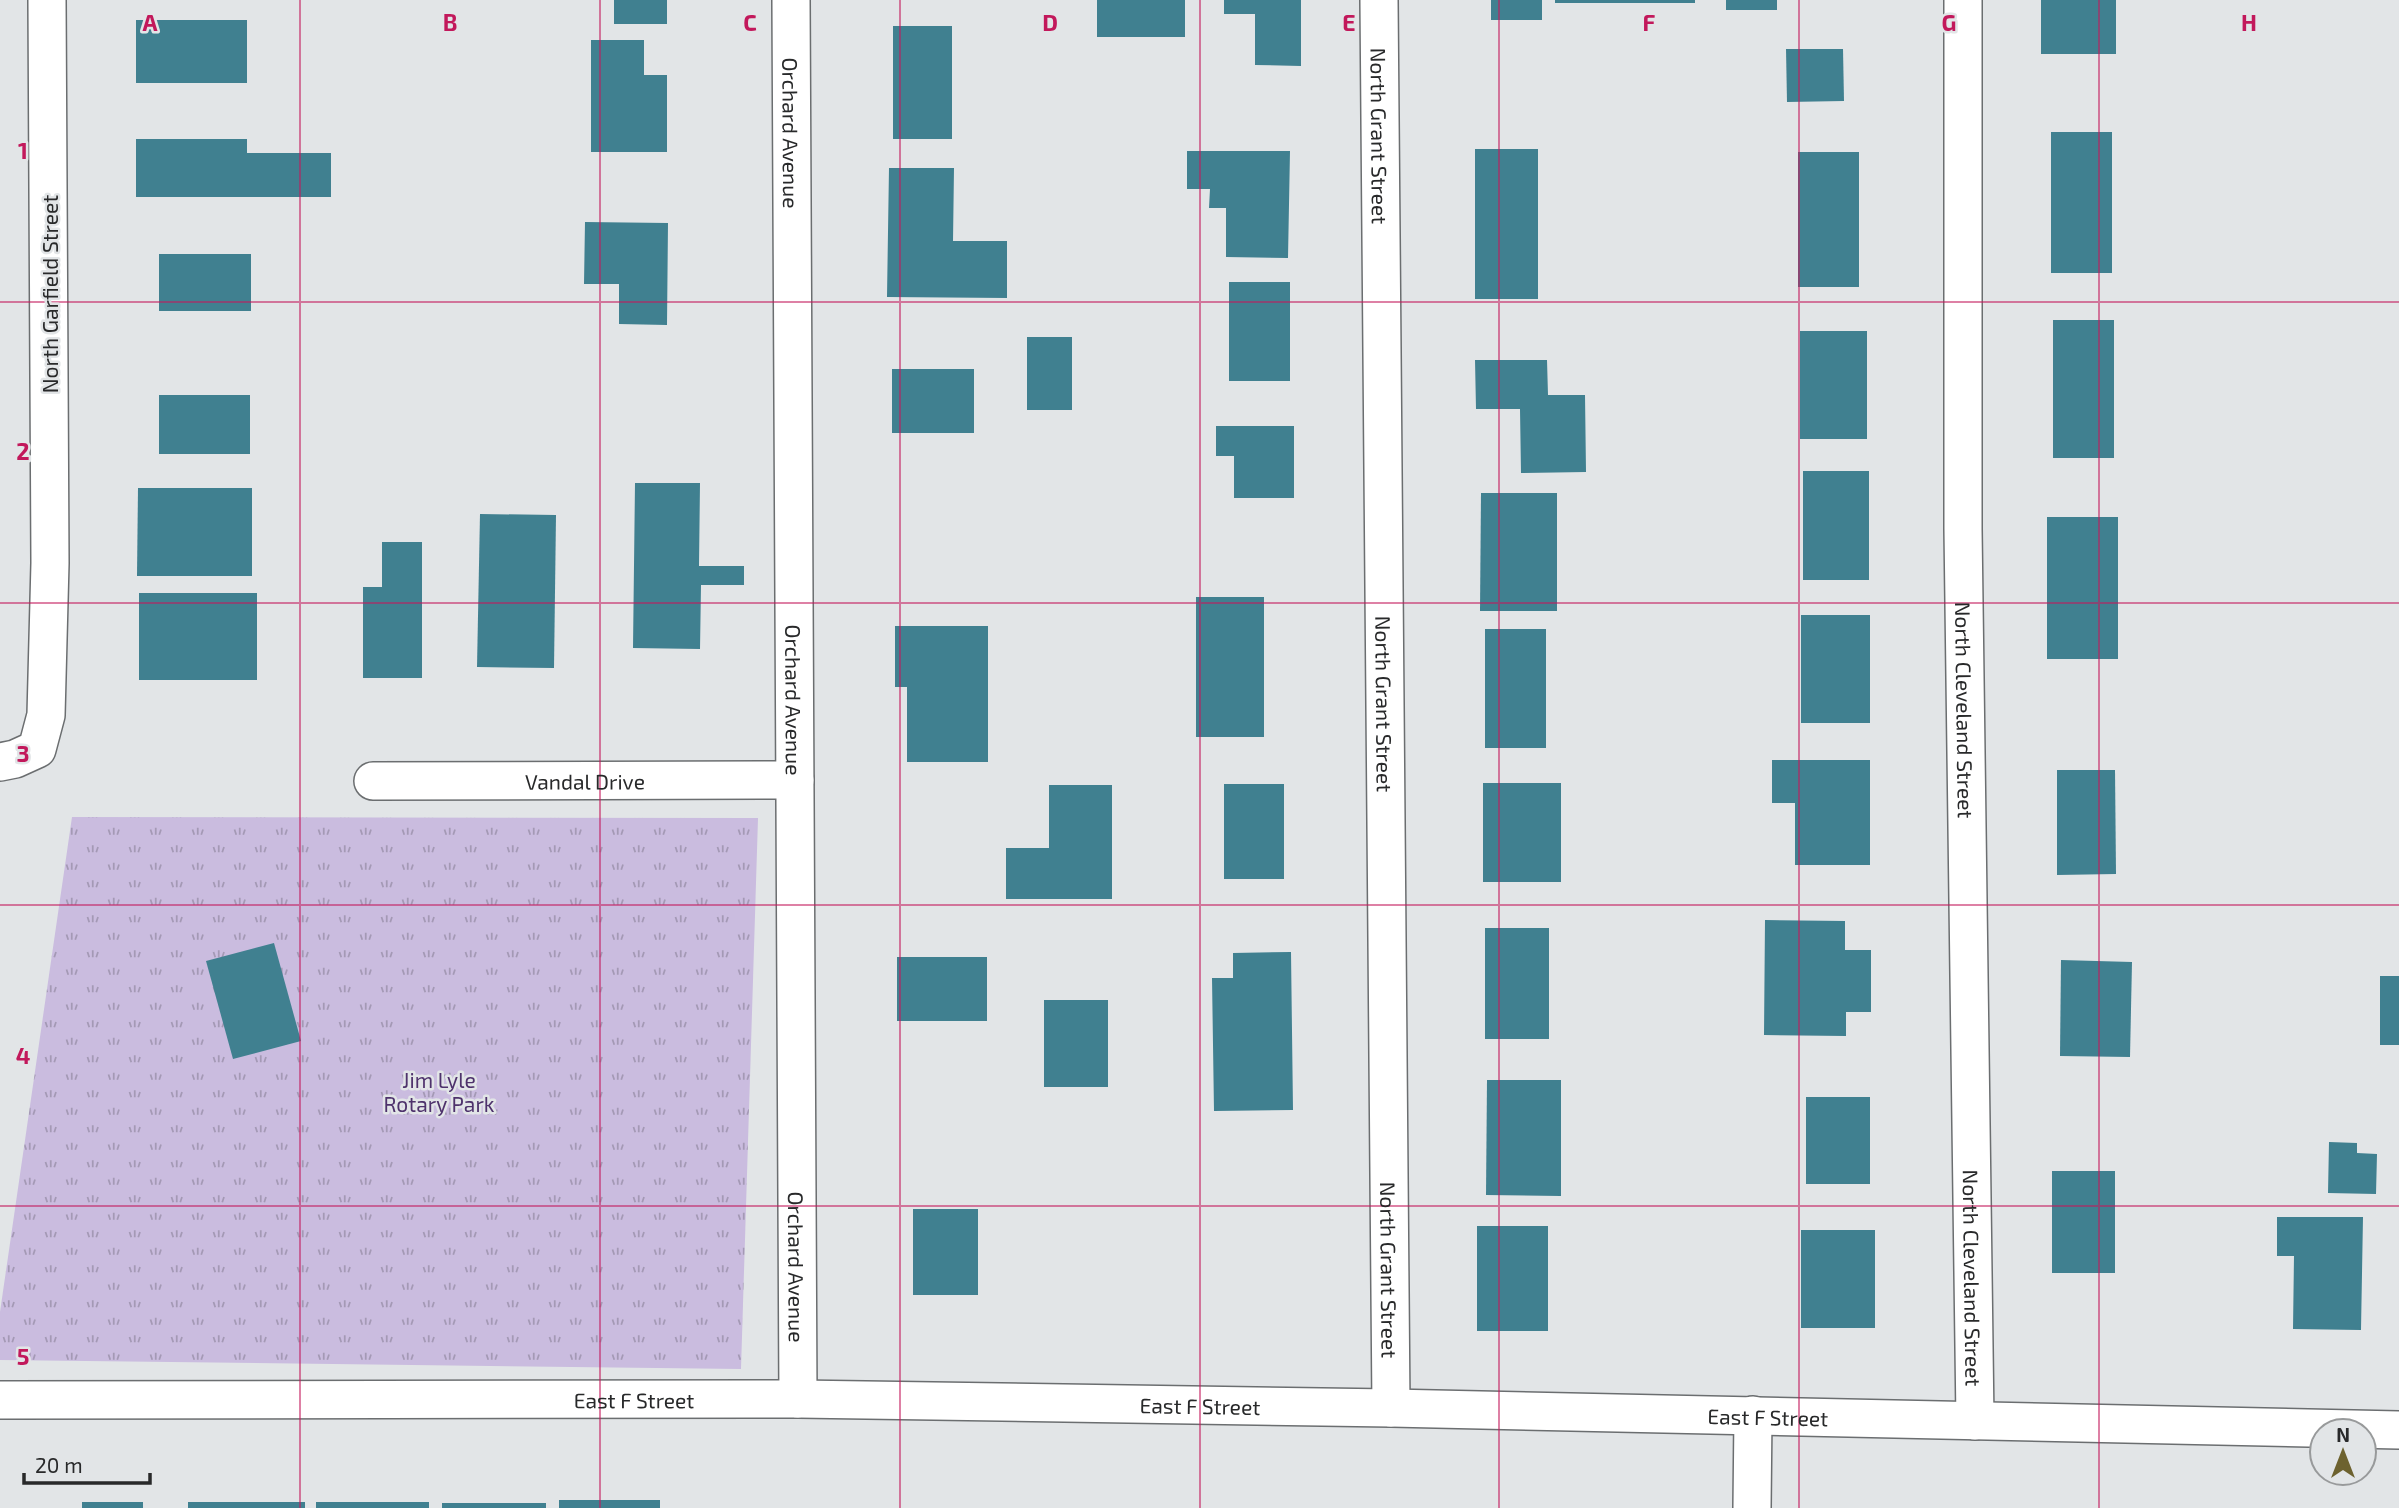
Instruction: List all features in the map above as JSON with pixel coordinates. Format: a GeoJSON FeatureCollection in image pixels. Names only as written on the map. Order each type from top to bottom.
{"type":"FeatureCollection","features":[{"type":"Feature","properties":{"kind":"street","name":"North Garfield Street"},"geometry":{"type":"LineString","coordinates":[[0,762],[15,759],[37,749],[46,715],[49,588],[47,0]]}},
{"type":"Feature","properties":{"kind":"street","name":"Orchard Avenue"},"geometry":{"type":"LineString","coordinates":[[791,0],[798,1399]]}},
{"type":"Feature","properties":{"kind":"street","name":"North Grant Street"},"geometry":{"type":"LineString","coordinates":[[1379,0],[1391,1408]]}},
{"type":"Feature","properties":{"kind":"street","name":"North Cleveland Street"},"geometry":{"type":"LineString","coordinates":[[1963,0],[1963,529],[1975,1422]]}},
{"type":"Feature","properties":{"kind":"street","name":"Vandal Drive"},"geometry":{"type":"LineString","coordinates":[[373,782],[795,780]]}},
{"type":"Feature","properties":{"kind":"street","name":"East F Street"},"geometry":{"type":"LineString","coordinates":[[0,1400],[798,1399],[1753,1415],[2399,1430]]}},
{"type":"Feature","properties":{"kind":"street"},"geometry":{"type":"LineString","coordinates":[[1752,1508],[1753,1415]]}},
{"type":"Feature","properties":{"kind":"green space","name":"Jim Lyle Rotary Park"},"geometry":{"type":"Polygon","coordinates":[[[72,817],[758,818],[741,1369],[0,1360],[0,1312],[72,817]]]}},
{"type":"Feature","properties":{"kind":"building"},"geometry":{"type":"Polygon","coordinates":[[[614,0],[667,0],[667,24],[614,24],[614,0]]]}},
{"type":"Feature","properties":{"kind":"building"},"geometry":{"type":"Polygon","coordinates":[[[1097,0],[1185,0],[1185,37],[1097,37],[1097,0]]]}},
{"type":"Feature","properties":{"kind":"building"},"geometry":{"type":"Polygon","coordinates":[[[1224,0],[1301,0],[1301,66],[1255,65],[1255,14],[1224,14],[1224,0]]]}},
{"type":"Feature","properties":{"kind":"building"},"geometry":{"type":"Polygon","coordinates":[[[1491,0],[1542,0],[1542,20],[1491,20],[1491,0]]]}},
{"type":"Feature","properties":{"kind":"building"},"geometry":{"type":"Polygon","coordinates":[[[1555,0],[1695,0],[1695,3],[1555,3],[1555,0]]]}},
{"type":"Feature","properties":{"kind":"building"},"geometry":{"type":"Polygon","coordinates":[[[1726,0],[1777,0],[1777,10],[1726,10],[1726,0]]]}},
{"type":"Feature","properties":{"kind":"building"},"geometry":{"type":"Polygon","coordinates":[[[2041,0],[2116,0],[2116,54],[2041,54],[2041,0]]]}},
{"type":"Feature","properties":{"kind":"building"},"geometry":{"type":"Polygon","coordinates":[[[136,20],[247,20],[247,83],[136,83],[136,20]]]}},
{"type":"Feature","properties":{"kind":"building"},"geometry":{"type":"Polygon","coordinates":[[[893,26],[952,26],[952,139],[893,139],[893,26]]]}},
{"type":"Feature","properties":{"kind":"building"},"geometry":{"type":"Polygon","coordinates":[[[591,40],[644,40],[644,75],[667,75],[667,152],[591,152],[591,40]]]}},
{"type":"Feature","properties":{"kind":"building"},"geometry":{"type":"Polygon","coordinates":[[[1786,49],[1843,49],[1844,101],[1787,102],[1786,49]]]}},
{"type":"Feature","properties":{"kind":"building"},"geometry":{"type":"Polygon","coordinates":[[[2051,132],[2112,132],[2112,273],[2051,273],[2051,132]]]}},
{"type":"Feature","properties":{"kind":"building"},"geometry":{"type":"Polygon","coordinates":[[[136,139],[247,139],[247,153],[331,153],[331,197],[136,197],[136,139]]]}},
{"type":"Feature","properties":{"kind":"building"},"geometry":{"type":"Polygon","coordinates":[[[1475,149],[1538,149],[1538,299],[1475,299],[1475,149]]]}},
{"type":"Feature","properties":{"kind":"building"},"geometry":{"type":"Polygon","coordinates":[[[1187,151],[1290,151],[1288,258],[1226,257],[1226,208],[1209,208],[1210,189],[1187,189],[1187,151]]]}},
{"type":"Feature","properties":{"kind":"building"},"geometry":{"type":"Polygon","coordinates":[[[1798,152],[1859,152],[1859,287],[1798,287],[1798,152]]]}},
{"type":"Feature","properties":{"kind":"building"},"geometry":{"type":"Polygon","coordinates":[[[889,168],[954,168],[953,241],[1007,241],[1007,298],[887,297],[889,168]]]}},
{"type":"Feature","properties":{"kind":"building"},"geometry":{"type":"Polygon","coordinates":[[[585,222],[668,223],[667,325],[619,324],[619,284],[584,284],[585,222]]]}},
{"type":"Feature","properties":{"kind":"building"},"geometry":{"type":"Polygon","coordinates":[[[159,254],[251,254],[251,311],[159,311],[159,254]]]}},
{"type":"Feature","properties":{"kind":"building"},"geometry":{"type":"Polygon","coordinates":[[[1229,282],[1290,282],[1290,381],[1229,381],[1229,282]]]}},
{"type":"Feature","properties":{"kind":"building"},"geometry":{"type":"Polygon","coordinates":[[[2053,320],[2114,320],[2114,458],[2053,458],[2053,320]]]}},
{"type":"Feature","properties":{"kind":"building"},"geometry":{"type":"Polygon","coordinates":[[[1800,331],[1867,331],[1867,439],[1800,439],[1800,331]]]}},
{"type":"Feature","properties":{"kind":"building"},"geometry":{"type":"Polygon","coordinates":[[[1027,337],[1072,337],[1072,410],[1027,410],[1027,337]]]}},
{"type":"Feature","properties":{"kind":"building"},"geometry":{"type":"Polygon","coordinates":[[[1475,360],[1547,360],[1548,395],[1585,395],[1586,472],[1521,473],[1520,409],[1476,409],[1475,360]]]}},
{"type":"Feature","properties":{"kind":"building"},"geometry":{"type":"Polygon","coordinates":[[[892,369],[974,369],[974,433],[892,433],[892,369]]]}},
{"type":"Feature","properties":{"kind":"building"},"geometry":{"type":"Polygon","coordinates":[[[159,395],[250,395],[250,454],[159,454],[159,395]]]}},
{"type":"Feature","properties":{"kind":"building"},"geometry":{"type":"Polygon","coordinates":[[[1216,426],[1294,426],[1294,498],[1234,498],[1234,456],[1216,456],[1216,426]]]}},
{"type":"Feature","properties":{"kind":"building"},"geometry":{"type":"Polygon","coordinates":[[[1803,471],[1869,471],[1869,580],[1803,580],[1803,471]]]}},
{"type":"Feature","properties":{"kind":"building"},"geometry":{"type":"Polygon","coordinates":[[[635,483],[700,483],[699,566],[744,566],[744,585],[701,585],[700,649],[633,648],[635,483]]]}},
{"type":"Feature","properties":{"kind":"building"},"geometry":{"type":"Polygon","coordinates":[[[138,488],[252,488],[252,576],[137,576],[138,488]]]}},
{"type":"Feature","properties":{"kind":"building"},"geometry":{"type":"Polygon","coordinates":[[[1481,493],[1557,493],[1557,611],[1480,611],[1481,493]]]}},
{"type":"Feature","properties":{"kind":"building"},"geometry":{"type":"Polygon","coordinates":[[[480,514],[556,515],[554,668],[477,667],[480,514]]]}},
{"type":"Feature","properties":{"kind":"building"},"geometry":{"type":"Polygon","coordinates":[[[2047,517],[2118,517],[2118,659],[2047,659],[2047,517]]]}},
{"type":"Feature","properties":{"kind":"building"},"geometry":{"type":"Polygon","coordinates":[[[382,542],[422,542],[422,678],[363,678],[363,587],[382,587],[382,542]]]}},
{"type":"Feature","properties":{"kind":"building"},"geometry":{"type":"Polygon","coordinates":[[[139,593],[257,593],[257,680],[139,680],[139,593]]]}},
{"type":"Feature","properties":{"kind":"building"},"geometry":{"type":"Polygon","coordinates":[[[1196,597],[1264,597],[1264,737],[1196,737],[1196,597]]]}},
{"type":"Feature","properties":{"kind":"building"},"geometry":{"type":"Polygon","coordinates":[[[1801,615],[1870,615],[1870,723],[1801,723],[1801,615]]]}},
{"type":"Feature","properties":{"kind":"building"},"geometry":{"type":"Polygon","coordinates":[[[895,626],[988,626],[988,762],[907,762],[907,687],[895,687],[895,626]]]}},
{"type":"Feature","properties":{"kind":"building"},"geometry":{"type":"Polygon","coordinates":[[[1485,629],[1546,629],[1546,748],[1485,748],[1485,629]]]}},
{"type":"Feature","properties":{"kind":"building"},"geometry":{"type":"Polygon","coordinates":[[[1772,760],[1870,760],[1870,865],[1795,865],[1795,803],[1772,803],[1772,760]]]}},
{"type":"Feature","properties":{"kind":"building"},"geometry":{"type":"Polygon","coordinates":[[[2057,770],[2115,770],[2116,874],[2057,875],[2057,770]]]}},
{"type":"Feature","properties":{"kind":"building"},"geometry":{"type":"Polygon","coordinates":[[[1483,783],[1561,783],[1561,882],[1483,882],[1483,783]]]}},
{"type":"Feature","properties":{"kind":"building"},"geometry":{"type":"Polygon","coordinates":[[[1224,784],[1284,784],[1284,879],[1224,879],[1224,784]]]}},
{"type":"Feature","properties":{"kind":"building"},"geometry":{"type":"Polygon","coordinates":[[[1049,785],[1112,785],[1112,899],[1006,899],[1006,848],[1049,848],[1049,785]]]}},
{"type":"Feature","properties":{"kind":"building"},"geometry":{"type":"Polygon","coordinates":[[[1765,920],[1845,921],[1845,950],[1871,950],[1871,1012],[1846,1012],[1846,1036],[1764,1035],[1765,920]]]}},
{"type":"Feature","properties":{"kind":"building"},"geometry":{"type":"Polygon","coordinates":[[[1485,928],[1549,928],[1549,1039],[1485,1039],[1485,928]]]}},
{"type":"Feature","properties":{"kind":"building"},"geometry":{"type":"Polygon","coordinates":[[[274,943],[301,1041],[233,1059],[206,961],[274,943]]]}},
{"type":"Feature","properties":{"kind":"building"},"geometry":{"type":"Polygon","coordinates":[[[1291,952],[1293,1110],[1214,1111],[1212,978],[1233,978],[1233,953],[1291,952]]]}},
{"type":"Feature","properties":{"kind":"building"},"geometry":{"type":"Polygon","coordinates":[[[897,957],[987,957],[987,1021],[897,1021],[897,957]]]}},
{"type":"Feature","properties":{"kind":"building"},"geometry":{"type":"Polygon","coordinates":[[[2061,960],[2132,962],[2130,1057],[2060,1056],[2061,960]]]}},
{"type":"Feature","properties":{"kind":"building"},"geometry":{"type":"Polygon","coordinates":[[[2380,976],[2399,976],[2399,1045],[2380,1045],[2380,976]]]}},
{"type":"Feature","properties":{"kind":"building"},"geometry":{"type":"Polygon","coordinates":[[[1044,1000],[1108,1000],[1108,1087],[1044,1087],[1044,1000]]]}},
{"type":"Feature","properties":{"kind":"building"},"geometry":{"type":"Polygon","coordinates":[[[1487,1080],[1561,1080],[1561,1196],[1486,1195],[1487,1080]]]}},
{"type":"Feature","properties":{"kind":"building"},"geometry":{"type":"Polygon","coordinates":[[[1806,1097],[1870,1097],[1870,1184],[1806,1184],[1806,1097]]]}},
{"type":"Feature","properties":{"kind":"building"},"geometry":{"type":"Polygon","coordinates":[[[2329,1142],[2357,1143],[2357,1153],[2377,1154],[2376,1194],[2328,1193],[2329,1142]]]}},
{"type":"Feature","properties":{"kind":"building"},"geometry":{"type":"Polygon","coordinates":[[[2052,1171],[2115,1171],[2115,1273],[2052,1273],[2052,1171]]]}},
{"type":"Feature","properties":{"kind":"building"},"geometry":{"type":"Polygon","coordinates":[[[913,1209],[978,1209],[978,1295],[913,1295],[913,1209]]]}},
{"type":"Feature","properties":{"kind":"building"},"geometry":{"type":"Polygon","coordinates":[[[2277,1217],[2363,1217],[2361,1330],[2293,1329],[2294,1256],[2277,1256],[2277,1217]]]}},
{"type":"Feature","properties":{"kind":"building"},"geometry":{"type":"Polygon","coordinates":[[[1477,1226],[1548,1226],[1548,1331],[1477,1331],[1477,1226]]]}},
{"type":"Feature","properties":{"kind":"building"},"geometry":{"type":"Polygon","coordinates":[[[1801,1230],[1875,1230],[1875,1328],[1801,1328],[1801,1230]]]}},
{"type":"Feature","properties":{"kind":"building"},"geometry":{"type":"Polygon","coordinates":[[[559,1500],[660,1500],[660,1508],[559,1508],[559,1500]]]}},
{"type":"Feature","properties":{"kind":"building"},"geometry":{"type":"Polygon","coordinates":[[[82,1502],[143,1502],[143,1508],[82,1508],[82,1502]]]}},
{"type":"Feature","properties":{"kind":"building"},"geometry":{"type":"Polygon","coordinates":[[[188,1502],[305,1502],[305,1508],[188,1508],[188,1502]]]}},
{"type":"Feature","properties":{"kind":"building"},"geometry":{"type":"Polygon","coordinates":[[[316,1502],[429,1502],[429,1508],[316,1508],[316,1502]]]}},
{"type":"Feature","properties":{"kind":"building"},"geometry":{"type":"Polygon","coordinates":[[[442,1503],[546,1503],[546,1508],[442,1508],[442,1503]]]}}]}
